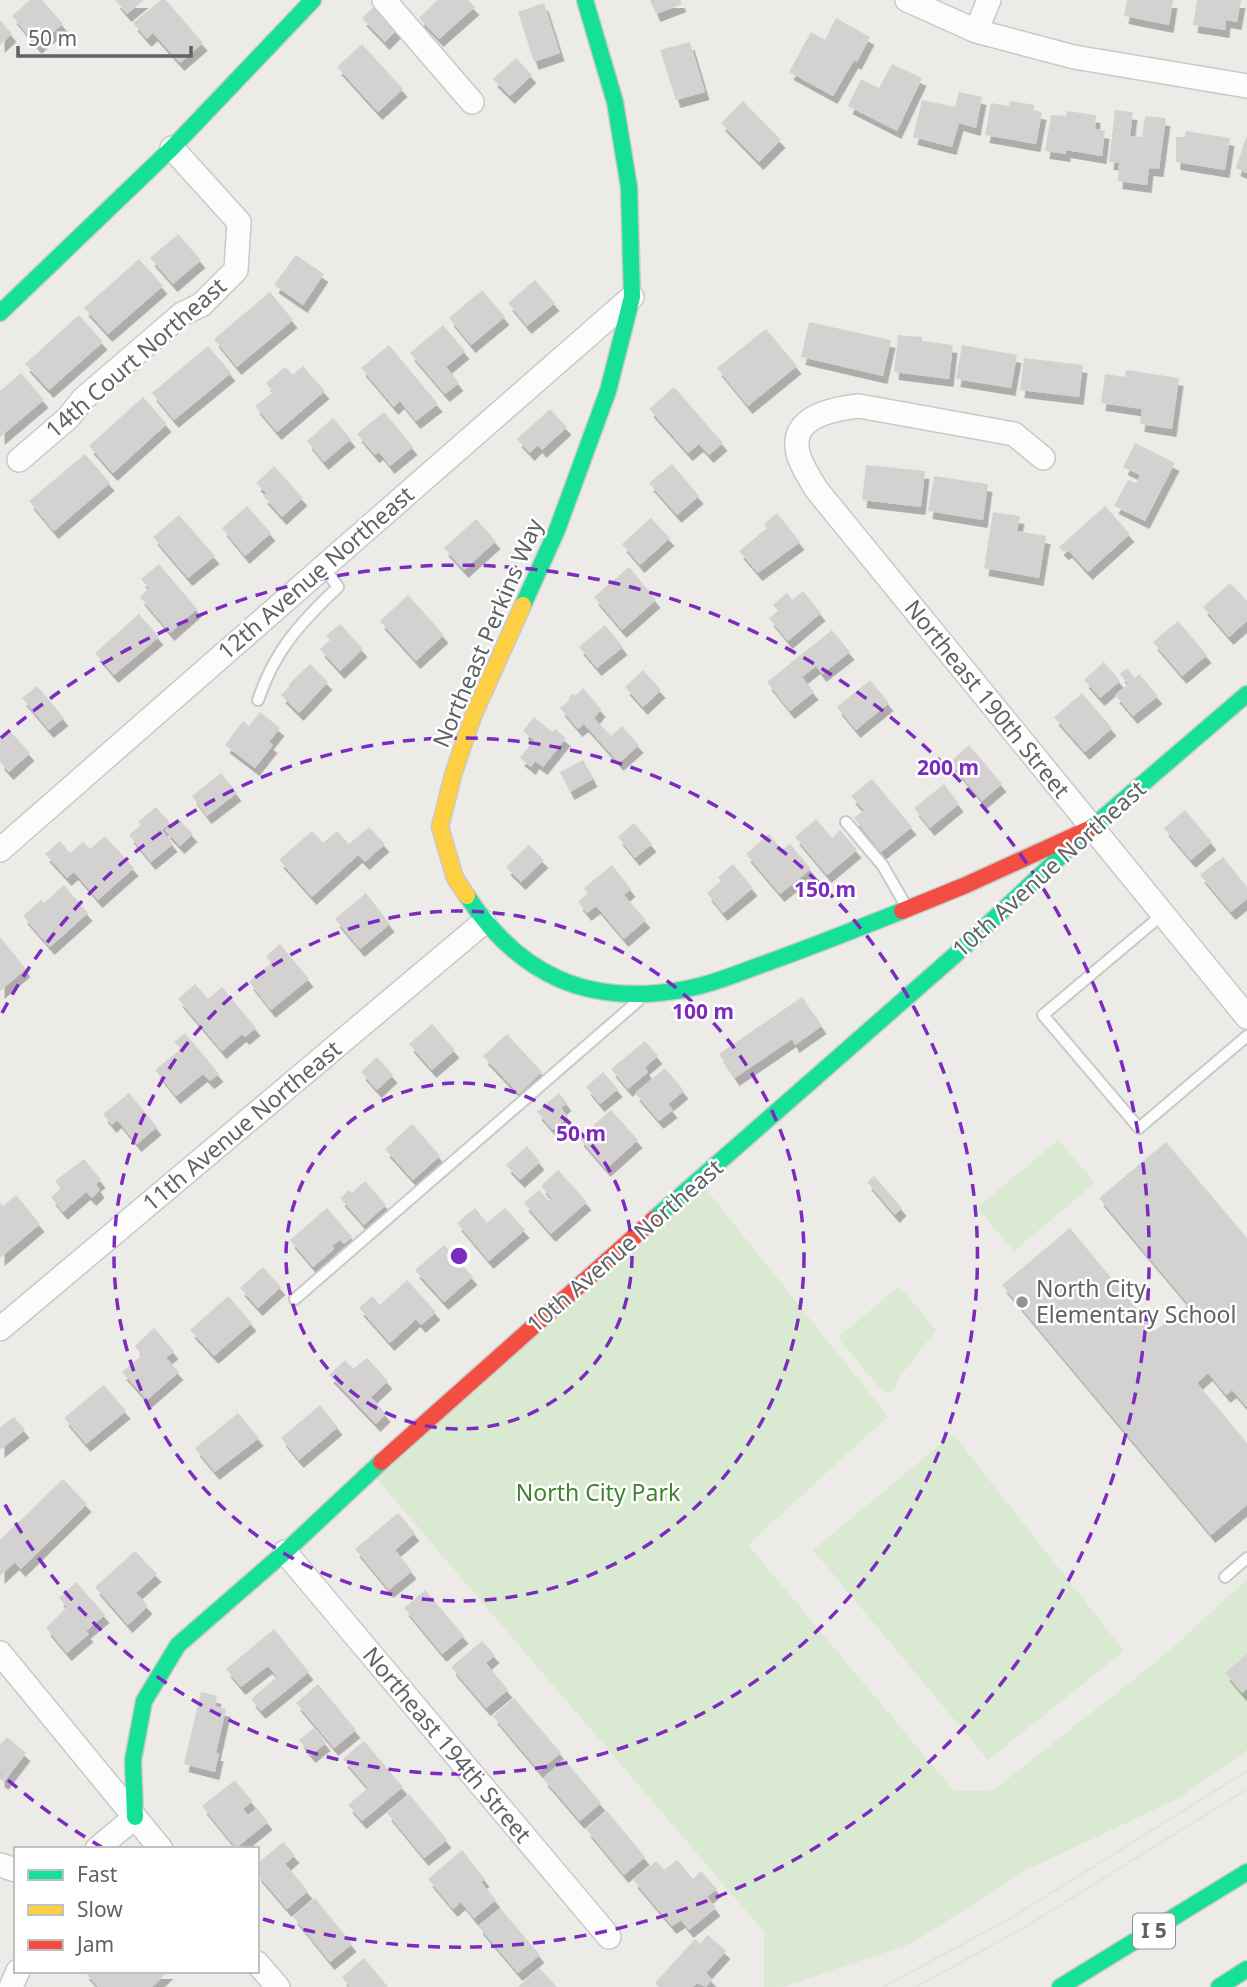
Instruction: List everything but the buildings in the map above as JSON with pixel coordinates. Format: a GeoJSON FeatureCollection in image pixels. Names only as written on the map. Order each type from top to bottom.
{"type":"FeatureCollection","features":[{"type":"Feature","properties":{"kind":"main road"},"geometry":{"type":"LineString","coordinates":[[0,313],[172,148],[313,0]]}},
{"type":"Feature","properties":{"kind":"main road","name":"Northeast Perkins Way"},"geometry":{"type":"LineString","coordinates":[[585,0],[615,102],[628,187],[632,297],[608,391],[557,530],[473,716],[447,796],[440,828],[455,877],[484,922],[514,951],[572,986],[607,993],[646,994],[682,990],[736,974],[966,885],[1091,828]]}},
{"type":"Feature","properties":{"kind":"main road","name":"10th Avenue Northeast"},"geometry":{"type":"LineString","coordinates":[[135,1817],[133,1759],[144,1700],[178,1645],[955,955],[1091,828],[1247,694]]}},
{"type":"Feature","properties":{"kind":"main road","name":"I 5"},"geometry":{"type":"LineString","coordinates":[[1060,1987],[1247,1872]]}},
{"type":"Feature","properties":{"kind":"main road"},"geometry":{"type":"LineString","coordinates":[[1219,1987],[1247,1969]]}},
{"type":"Feature","properties":{"kind":"street"},"geometry":{"type":"LineString","coordinates":[[384,0],[472,102]]}},
{"type":"Feature","properties":{"kind":"street"},"geometry":{"type":"LineString","coordinates":[[907,0],[976,31],[1074,57],[1247,86]]}},
{"type":"Feature","properties":{"kind":"street"},"geometry":{"type":"LineString","coordinates":[[976,31],[989,0]]}},
{"type":"Feature","properties":{"kind":"street","name":"14th Court Northeast"},"geometry":{"type":"LineString","coordinates":[[19,460],[68,418],[83,399],[182,314],[201,305],[236,270],[239,222],[172,148]]}},
{"type":"Feature","properties":{"kind":"street","name":"12th Avenue Northeast"},"geometry":{"type":"LineString","coordinates":[[0,850],[632,297]]}},
{"type":"Feature","properties":{"kind":"street","name":"Northeast 190th Street"},"geometry":{"type":"LineString","coordinates":[[1043,458],[1014,434],[859,406],[836,409],[817,416],[802,426],[797,437],[798,453],[816,489],[1247,1017]]}},
{"type":"Feature","properties":{"kind":"street","name":"11th Avenue Northeast"},"geometry":{"type":"LineString","coordinates":[[0,1329],[484,922]]}},
{"type":"Feature","properties":{"kind":"street","name":"Northeast 194th Street"},"geometry":{"type":"LineString","coordinates":[[285,1552],[609,1937]]}},
{"type":"Feature","properties":{"kind":"street"},"geometry":{"type":"LineString","coordinates":[[0,1653],[159,1847]]}},
{"type":"Feature","properties":{"kind":"street"},"geometry":{"type":"LineString","coordinates":[[99,1847],[135,1817]]}},
{"type":"Feature","properties":{"kind":"street"},"geometry":{"type":"LineString","coordinates":[[259,1965],[278,1987]]}},
{"type":"Feature","properties":{"kind":"lane"},"geometry":{"type":"LineString","coordinates":[[258,700],[267,672],[296,628],[338,587],[323,566]]}},
{"type":"Feature","properties":{"kind":"lane"},"geometry":{"type":"LineString","coordinates":[[846,822],[883,866],[907,909]]}},
{"type":"Feature","properties":{"kind":"lane"},"geometry":{"type":"LineString","coordinates":[[1163,914],[1044,1015],[1139,1128],[1247,1036]]}},
{"type":"Feature","properties":{"kind":"lane"},"geometry":{"type":"LineString","coordinates":[[295,1299],[646,994]]}},
{"type":"Feature","properties":{"kind":"lane"},"geometry":{"type":"LineString","coordinates":[[1224,1577],[1247,1558]]}},
{"type":"Feature","properties":{"kind":"green space"},"geometry":{"type":"Polygon","coordinates":[[[1058,1140],[1095,1183],[1014,1251],[977,1208],[1058,1140]]]}},
{"type":"Feature","properties":{"kind":"green space","name":"North City Park"},"geometry":{"type":"Polygon","coordinates":[[[705,1188],[888,1416],[748,1545],[954,1791],[994,1790],[1168,1652],[1247,1579],[1247,1750],[1181,1797],[1022,1872],[913,1943],[782,1987],[764,1987],[764,1932],[376,1478],[705,1188]]]}},
{"type":"Feature","properties":{"kind":"green space"},"geometry":{"type":"Polygon","coordinates":[[[899,1286],[936,1330],[899,1378],[894,1390],[884,1393],[838,1338],[899,1286]]]}},
{"type":"Feature","properties":{"kind":"green space"},"geometry":{"type":"Polygon","coordinates":[[[953,1434],[1124,1651],[988,1760],[813,1550],[953,1434]]]}},
{"type":"Feature","properties":{"kind":"tram line"},"geometry":{"type":"LineString","coordinates":[[883,1987],[1011,1918],[1247,1771]]}},
{"type":"Feature","properties":{"kind":"tram line"},"geometry":{"type":"LineString","coordinates":[[916,1987],[1025,1927],[1247,1789]]}},
{"type":"Feature","properties":{"kind":"traffic: fast"},"geometry":{"type":"LineString","coordinates":[[0,313],[172,148],[313,0]]}},
{"type":"Feature","properties":{"kind":"traffic: fast"},"geometry":{"type":"LineString","coordinates":[[523,605],[557,530],[608,391],[632,297],[629,187],[615,102],[585,0]]}},
{"type":"Feature","properties":{"kind":"traffic: fast"},"geometry":{"type":"LineString","coordinates":[[654,1219],[955,955],[1091,828],[1247,694]]}},
{"type":"Feature","properties":{"kind":"traffic: fast"},"geometry":{"type":"LineString","coordinates":[[467,896],[487,923],[509,946],[533,965],[558,979],[615,993],[647,994],[704,985],[902,911]]}},
{"type":"Feature","properties":{"kind":"traffic: fast"},"geometry":{"type":"LineString","coordinates":[[135,1817],[133,1760],[144,1701],[178,1645],[285,1552],[381,1462]]}},
{"type":"Feature","properties":{"kind":"traffic: fast"},"geometry":{"type":"LineString","coordinates":[[1060,1987],[1247,1872]]}},
{"type":"Feature","properties":{"kind":"traffic: fast"},"geometry":{"type":"LineString","coordinates":[[1219,1987],[1247,1969]]}},
{"type":"Feature","properties":{"kind":"traffic: slow"},"geometry":{"type":"LineString","coordinates":[[467,896],[455,878],[440,827],[453,775],[473,716],[523,605]]}},
{"type":"Feature","properties":{"kind":"traffic: jam"},"geometry":{"type":"LineString","coordinates":[[902,911],[1091,828]]}},
{"type":"Feature","properties":{"kind":"traffic: jam"},"geometry":{"type":"LineString","coordinates":[[381,1462],[654,1219]]}},
{"type":"Feature","properties":{"kind":"place","name":"North City Elementary School"},"geometry":{"type":"Point","coordinates":[1022,1302]}}]}
